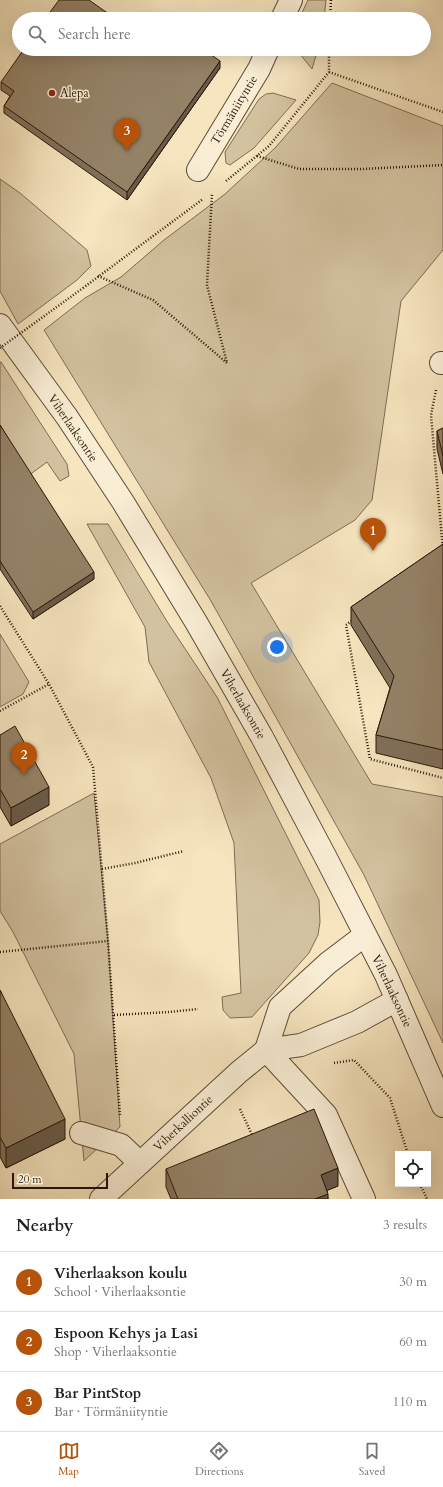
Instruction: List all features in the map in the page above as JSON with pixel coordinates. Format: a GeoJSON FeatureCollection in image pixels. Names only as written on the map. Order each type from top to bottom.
{"type":"FeatureCollection","features":[{"type":"Feature","properties":{"kind":"street"},"geometry":{"type":"LineString","coordinates":[[285,12],[291,0]]}},
{"type":"Feature","properties":{"kind":"street","name":"Törmäniityntie"},"geometry":{"type":"LineString","coordinates":[[198,170],[259,69],[265,56]]}},
{"type":"Feature","properties":{"kind":"street","name":"Viherlaaksontie"},"geometry":{"type":"LineString","coordinates":[[0,325],[80,437],[123,502],[196,622],[266,744],[386,975],[443,1106]]}},
{"type":"Feature","properties":{"kind":"street"},"geometry":{"type":"LineString","coordinates":[[266,1050],[280,1007],[328,963],[365,935]]}},
{"type":"Feature","properties":{"kind":"street"},"geometry":{"type":"LineString","coordinates":[[266,1050],[301,1045],[358,1022],[397,1000]]}},
{"type":"Feature","properties":{"kind":"street"},"geometry":{"type":"LineString","coordinates":[[266,1050],[326,1115],[364,1199]]}},
{"type":"Feature","properties":{"kind":"street","name":"Viherkalliontie"},"geometry":{"type":"LineString","coordinates":[[108,1197],[140,1162],[239,1072],[266,1050]]}},
{"type":"Feature","properties":{"kind":"street"},"geometry":{"type":"LineString","coordinates":[[81,1133],[121,1145],[140,1162]]}},
{"type":"Feature","properties":{"kind":"path"},"geometry":{"type":"LineString","coordinates":[[330,12],[331,0]]}},
{"type":"Feature","properties":{"kind":"path"},"geometry":{"type":"LineString","coordinates":[[329,56],[329,72],[443,112]]}},
{"type":"Feature","properties":{"kind":"path"},"geometry":{"type":"LineString","coordinates":[[256,156],[299,169],[362,169],[443,165]]}},
{"type":"Feature","properties":{"kind":"path"},"geometry":{"type":"LineString","coordinates":[[98,276],[153,300],[227,364],[206,285],[212,192]]}},
{"type":"Feature","properties":{"kind":"path"},"geometry":{"type":"LineString","coordinates":[[0,348],[82,288]]}},
{"type":"Feature","properties":{"kind":"path"},"geometry":{"type":"LineString","coordinates":[[442,363],[431,415],[443,550]]}},
{"type":"Feature","properties":{"kind":"path"},"geometry":{"type":"LineString","coordinates":[[0,606],[49,684],[93,767],[114,1016],[121,1145]]}},
{"type":"Feature","properties":{"kind":"path"},"geometry":{"type":"LineString","coordinates":[[359,615],[346,624],[370,759],[443,778]]}},
{"type":"Feature","properties":{"kind":"path"},"geometry":{"type":"LineString","coordinates":[[0,710],[49,684]]}},
{"type":"Feature","properties":{"kind":"path"},"geometry":{"type":"LineString","coordinates":[[102,869],[135,863],[184,851]]}},
{"type":"Feature","properties":{"kind":"path"},"geometry":{"type":"LineString","coordinates":[[0,952],[108,941]]}},
{"type":"Feature","properties":{"kind":"path"},"geometry":{"type":"LineString","coordinates":[[114,1016],[198,1009]]}},
{"type":"Feature","properties":{"kind":"path"},"geometry":{"type":"LineString","coordinates":[[332,1064],[354,1060],[390,1098],[407,1151]]}},
{"type":"Feature","properties":{"kind":"path"},"geometry":{"type":"LineString","coordinates":[[239,1107],[256,1142]]}},
{"type":"Feature","properties":{"kind":"path"},"geometry":{"type":"LineString","coordinates":[[421,1187],[427,1199]]}},
{"type":"Feature","properties":{"kind":"shaded area"},"geometry":{"type":"Polygon","coordinates":[[[308,0],[326,0],[325,12],[302,12],[308,0]]]}},
{"type":"Feature","properties":{"kind":"shaded area"},"geometry":{"type":"Polygon","coordinates":[[[302,56],[316,56],[312,69],[302,56]]]}},
{"type":"Feature","properties":{"kind":"shaded area"},"geometry":{"type":"Polygon","coordinates":[[[332,83],[443,126],[443,250],[401,301],[372,500],[355,520],[251,583],[372,784],[443,797],[443,1043],[364,875],[211,601],[44,330],[85,298],[121,277],[164,240],[225,194],[275,148],[332,83]]]}},
{"type":"Feature","properties":{"kind":"shaded area"},"geometry":{"type":"Polygon","coordinates":[[[273,93],[296,100],[254,148],[230,165],[226,163],[225,152],[259,99],[266,94],[273,93]]]}},
{"type":"Feature","properties":{"kind":"shaded area"},"geometry":{"type":"Polygon","coordinates":[[[0,179],[20,193],[87,250],[91,266],[77,280],[18,324],[0,291],[0,179]]]}},
{"type":"Feature","properties":{"kind":"shaded area"},"geometry":{"type":"Polygon","coordinates":[[[0,362],[67,464],[69,476],[60,481],[47,462],[28,476],[0,433],[0,362]]]}},
{"type":"Feature","properties":{"kind":"shaded area"},"geometry":{"type":"Polygon","coordinates":[[[87,524],[108,524],[168,623],[217,697],[319,900],[320,922],[318,935],[309,953],[252,1017],[230,1018],[223,1010],[222,997],[241,993],[234,843],[211,778],[149,662],[145,627],[87,524]]]}},
{"type":"Feature","properties":{"kind":"shaded area"},"geometry":{"type":"Polygon","coordinates":[[[0,634],[29,682],[23,694],[0,707],[0,634]]]}},
{"type":"Feature","properties":{"kind":"shaded area"},"geometry":{"type":"Polygon","coordinates":[[[94,793],[108,941],[120,1127],[84,1161],[74,1054],[13,932],[0,911],[0,844],[94,793]]]}},
{"type":"Feature","properties":{"kind":"building"},"geometry":{"type":"Polygon","coordinates":[[[59,0],[89,0],[106,12],[50,12],[59,0]]]}},
{"type":"Feature","properties":{"kind":"building"},"geometry":{"type":"Polygon","coordinates":[[[19,56],[213,56],[220,61],[127,192],[4,106],[14,91],[1,82],[19,56]]]}},
{"type":"Feature","properties":{"kind":"building"},"geometry":{"type":"Polygon","coordinates":[[[0,425],[94,572],[33,612],[0,561],[0,425]]]}},
{"type":"Feature","properties":{"kind":"building"},"geometry":{"type":"Polygon","coordinates":[[[443,428],[443,456],[437,431],[443,428]]]}},
{"type":"Feature","properties":{"kind":"building"},"geometry":{"type":"Polygon","coordinates":[[[443,544],[443,750],[376,735],[394,676],[351,607],[443,544]]]}},
{"type":"Feature","properties":{"kind":"building"},"geometry":{"type":"Polygon","coordinates":[[[15,726],[49,787],[11,808],[0,789],[0,735],[15,726]]]}},
{"type":"Feature","properties":{"kind":"building"},"geometry":{"type":"Polygon","coordinates":[[[0,990],[65,1119],[6,1148],[0,1137],[0,990]]]}},
{"type":"Feature","properties":{"kind":"building"},"geometry":{"type":"Polygon","coordinates":[[[314,1109],[338,1168],[321,1175],[328,1194],[315,1199],[178,1199],[166,1169],[314,1109]]]}},
{"type":"Feature","properties":{"kind":"place","name":"Alepa"},"geometry":{"type":"Point","coordinates":[52,93]}},
{"type":"Feature","properties":{"kind":"place","name":"Bar PintStop"},"geometry":{"type":"Point","coordinates":[127,151]}},
{"type":"Feature","properties":{"kind":"place","name":"Viherlaakson koulu"},"geometry":{"type":"Point","coordinates":[373,551]}},
{"type":"Feature","properties":{"kind":"place","name":"Espoon Kehys ja Lasi"},"geometry":{"type":"Point","coordinates":[24,775]}}]}
